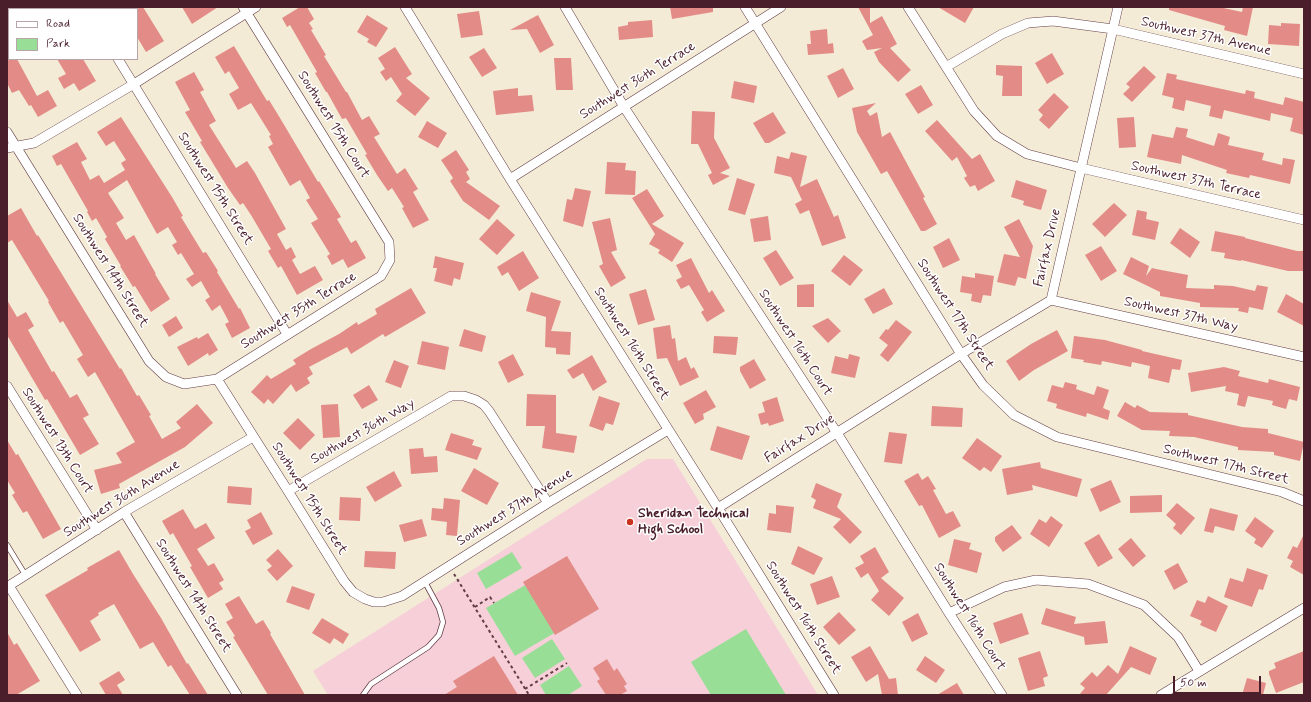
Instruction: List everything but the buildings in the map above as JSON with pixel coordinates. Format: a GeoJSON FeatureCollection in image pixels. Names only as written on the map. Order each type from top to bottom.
{"type":"FeatureCollection","features":[{"type":"Feature","properties":{"kind":"street"},"geometry":{"type":"LineString","coordinates":[[12,148],[34,143],[134,84],[245,10],[256,7]]}},
{"type":"Feature","properties":{"kind":"street","name":"Southwest 16th Street"},"geometry":{"type":"LineString","coordinates":[[405,7],[510,179],[718,508],[834,695]]}},
{"type":"Feature","properties":{"kind":"street","name":"Southwest 16th Court"},"geometry":{"type":"LineString","coordinates":[[565,7],[624,107],[837,433],[1002,695]]}},
{"type":"Feature","properties":{"kind":"street","name":"Southwest 17th Street"},"geometry":{"type":"LineString","coordinates":[[745,7],[961,354],[983,385],[1014,415],[1056,437],[1282,492],[1304,501]]}},
{"type":"Feature","properties":{"kind":"street","name":"Southwest 36th Terrace"},"geometry":{"type":"LineString","coordinates":[[510,179],[781,7]]}},
{"type":"Feature","properties":{"kind":"street","name":"Southwest 37th Terrace"},"geometry":{"type":"LineString","coordinates":[[908,7],[974,111],[997,136],[1027,154],[1304,220]]}},
{"type":"Feature","properties":{"kind":"street","name":"Fairfax Drive"},"geometry":{"type":"LineString","coordinates":[[718,508],[961,354],[1051,300],[1118,7]]}},
{"type":"Feature","properties":{"kind":"street","name":"Southwest 15th Court"},"geometry":{"type":"LineString","coordinates":[[245,10],[390,242],[390,260]]}},
{"type":"Feature","properties":{"kind":"street","name":"Southwest 37th Avenue"},"geometry":{"type":"LineString","coordinates":[[946,67],[1002,34],[1028,23],[1053,21],[1113,29],[1304,74]]}},
{"type":"Feature","properties":{"kind":"street","name":"Southwest 15th Street"},"geometry":{"type":"LineString","coordinates":[[119,60],[288,334]]}},
{"type":"Feature","properties":{"kind":"street","name":"Southwest 14th Street"},"geometry":{"type":"LineString","coordinates":[[7,132],[12,148],[149,361],[166,377],[184,384],[217,380]]}},
{"type":"Feature","properties":{"kind":"street","name":"Southwest 35th Terrace"},"geometry":{"type":"LineString","coordinates":[[217,380],[381,276],[390,260]]}},
{"type":"Feature","properties":{"kind":"street","name":"Southwest 37th Way"},"geometry":{"type":"LineString","coordinates":[[1051,300],[1304,357]]}},
{"type":"Feature","properties":{"kind":"street","name":"Southwest 15th Street"},"geometry":{"type":"LineString","coordinates":[[217,380],[344,581],[353,592],[365,600],[374,602]]}},
{"type":"Feature","properties":{"kind":"street","name":"Southwest 13th Court"},"geometry":{"type":"LineString","coordinates":[[7,386],[97,530]]}},
{"type":"Feature","properties":{"kind":"street","name":"Southwest 36th Way"},"geometry":{"type":"LineString","coordinates":[[288,491],[451,396],[464,396],[476,400],[484,405],[489,411],[548,503]]}},
{"type":"Feature","properties":{"kind":"street","name":"Southwest 37th Avenue"},"geometry":{"type":"LineString","coordinates":[[374,602],[383,602],[402,596],[548,503],[668,430]]}},
{"type":"Feature","properties":{"kind":"street","name":"Southwest 36th Avenue"},"geometry":{"type":"LineString","coordinates":[[8,587],[124,512],[253,437]]}},
{"type":"Feature","properties":{"kind":"street","name":"Southwest 14th Street"},"geometry":{"type":"LineString","coordinates":[[124,512],[237,695]]}},
{"type":"Feature","properties":{"kind":"street"},"geometry":{"type":"LineString","coordinates":[[949,613],[1004,587],[1036,580],[1088,584],[1144,605],[1178,637],[1200,671]]}},
{"type":"Feature","properties":{"kind":"street"},"geometry":{"type":"LineString","coordinates":[[8,587],[77,695]]}},
{"type":"Feature","properties":{"kind":"street"},"geometry":{"type":"LineString","coordinates":[[1161,695],[1304,608]]}},
{"type":"Feature","properties":{"kind":"lane"},"geometry":{"type":"LineString","coordinates":[[7,545],[26,576]]}},
{"type":"Feature","properties":{"kind":"lane"},"geometry":{"type":"LineString","coordinates":[[363,695],[371,684],[428,646],[439,635],[442,622],[439,608],[425,582]]}},
{"type":"Feature","properties":{"kind":"path"},"geometry":{"type":"LineString","coordinates":[[449,566],[529,695]]}},
{"type":"Feature","properties":{"kind":"path"},"geometry":{"type":"LineString","coordinates":[[475,607],[490,598],[494,603]]}},
{"type":"Feature","properties":{"kind":"path"},"geometry":{"type":"LineString","coordinates":[[525,689],[567,663]]}},
{"type":"Feature","properties":{"kind":"shaded area","name":"Sheridan Technical High School"},"geometry":{"type":"Polygon","coordinates":[[[647,459],[673,459],[818,695],[328,695],[313,671],[647,459]]]}},
{"type":"Feature","properties":{"kind":"green space"},"geometry":{"type":"Polygon","coordinates":[[[512,552],[522,568],[486,589],[477,573],[512,552]]]}},
{"type":"Feature","properties":{"kind":"green space"},"geometry":{"type":"Polygon","coordinates":[[[527,584],[556,632],[515,656],[486,608],[527,584]]]}},
{"type":"Feature","properties":{"kind":"green space"},"geometry":{"type":"Polygon","coordinates":[[[746,629],[786,695],[711,695],[691,662],[746,629]]]}},
{"type":"Feature","properties":{"kind":"green space"},"geometry":{"type":"Polygon","coordinates":[[[552,639],[565,659],[535,678],[522,658],[552,639]]]}},
{"type":"Feature","properties":{"kind":"green space"},"geometry":{"type":"Polygon","coordinates":[[[569,666],[582,686],[568,695],[546,695],[540,685],[569,666]]]}},
{"type":"Feature","properties":{"kind":"place","name":"Sheridan Technical High School"},"geometry":{"type":"Point","coordinates":[630,522]}}]}
